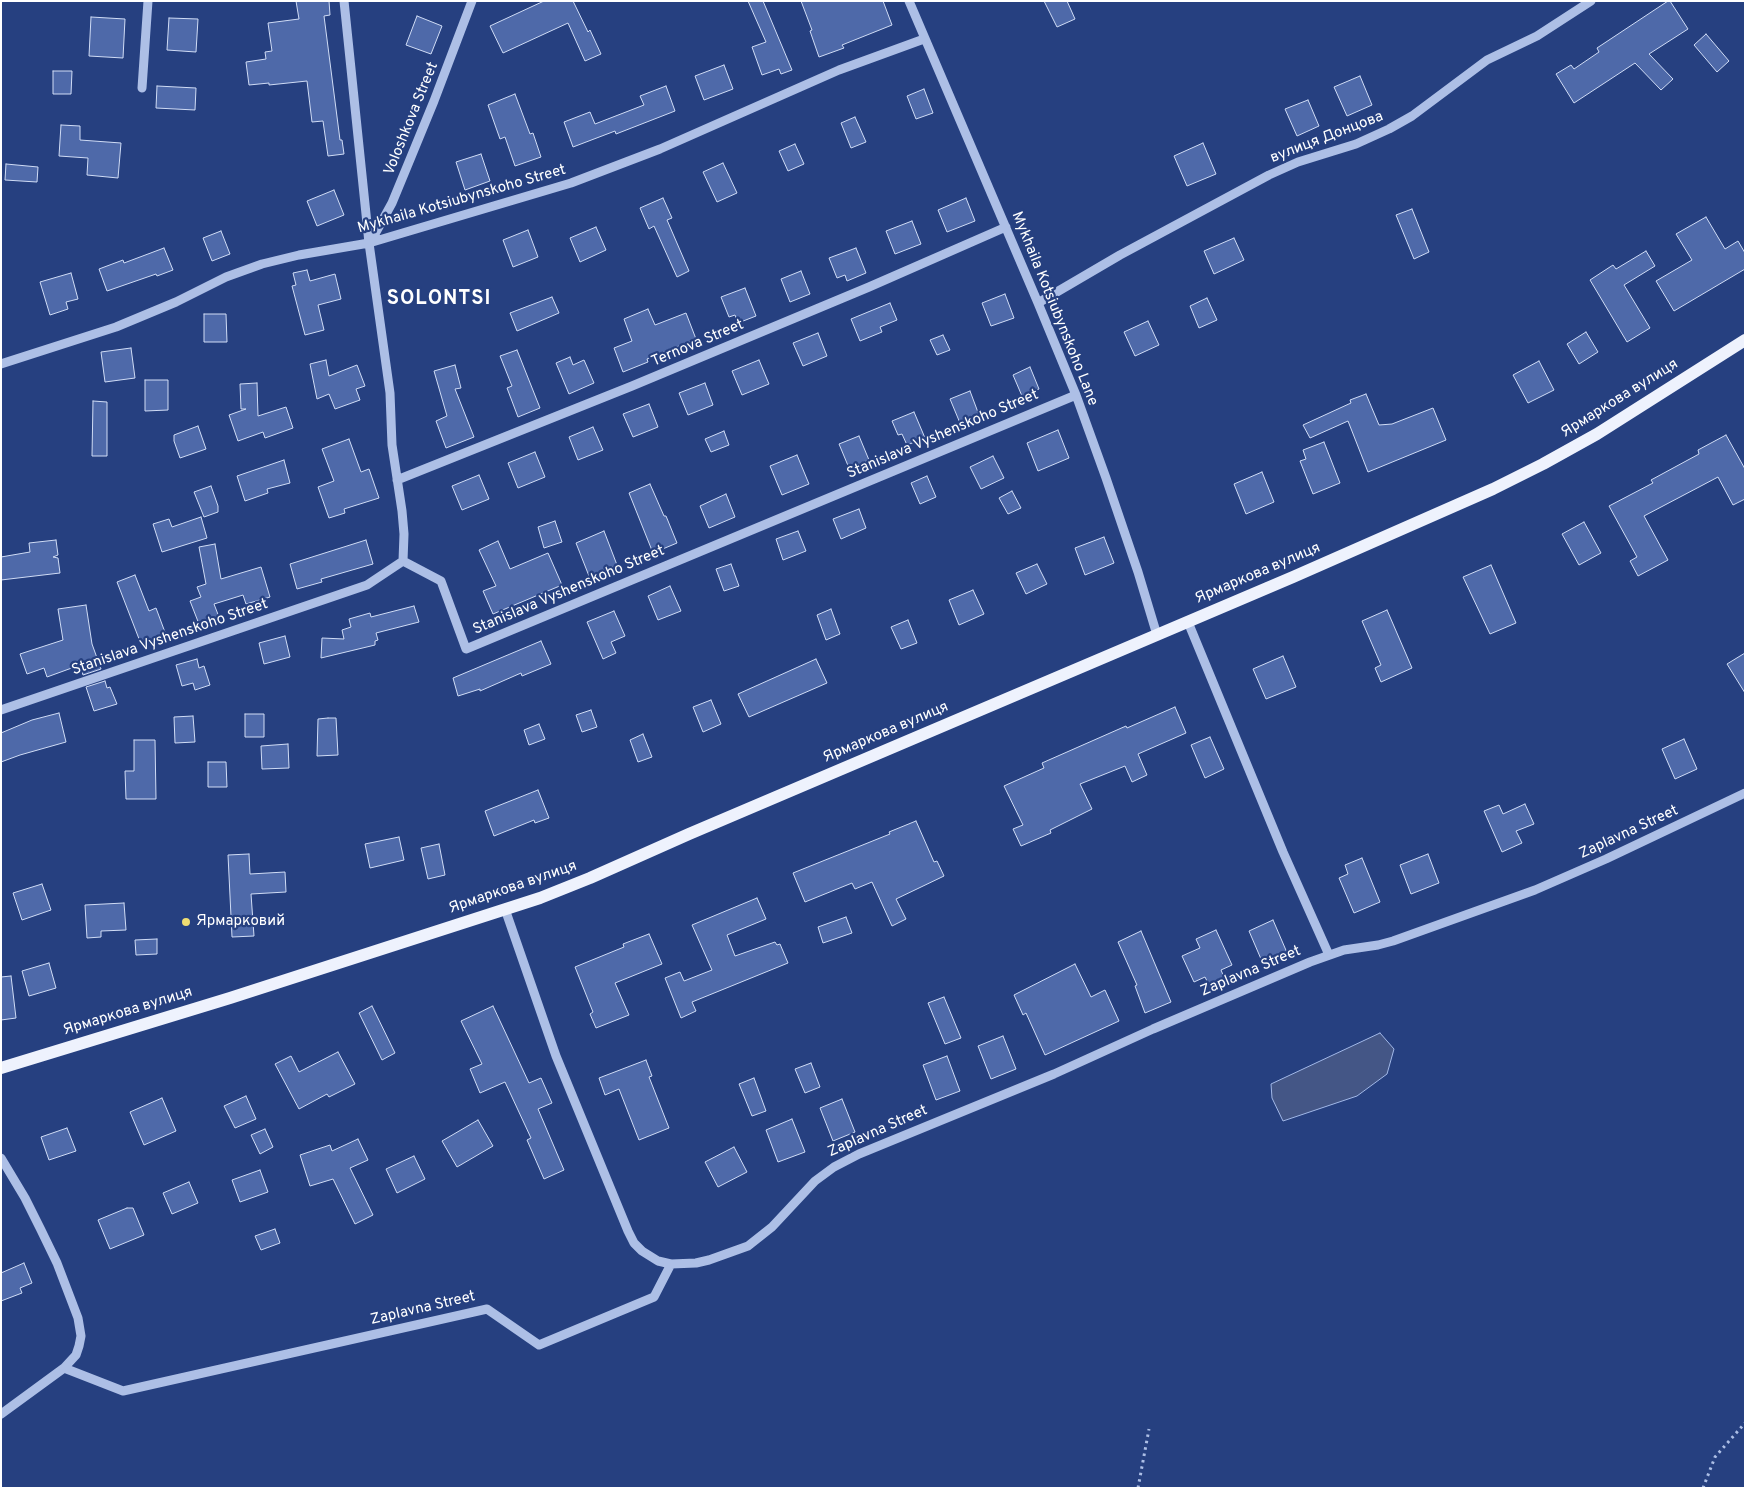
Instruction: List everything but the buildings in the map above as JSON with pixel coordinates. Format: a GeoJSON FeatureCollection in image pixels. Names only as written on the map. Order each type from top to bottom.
{"type":"FeatureCollection","features":[{"type":"Feature","properties":{"kind":"main road","name":"Ярмаркова вулиця"},"geometry":{"type":"LineString","coordinates":[[1,1068],[230,998],[505,909],[590,878],[1493,489],[1543,464],[1624,417],[1745,340]]}},
{"type":"Feature","properties":{"kind":"street"},"geometry":{"type":"LineString","coordinates":[[142,88],[148,1]]}},
{"type":"Feature","properties":{"kind":"street"},"geometry":{"type":"LineString","coordinates":[[344,1],[369,243],[390,393],[392,445],[404,534],[403,561]]}},
{"type":"Feature","properties":{"kind":"street","name":"Voloshkova Street"},"geometry":{"type":"LineString","coordinates":[[369,243],[392,203],[438,92],[472,1]]}},
{"type":"Feature","properties":{"kind":"street","name":"Mykhaila Kotsiubynskoho Lane"},"geometry":{"type":"LineString","coordinates":[[909,1],[1076,395],[1119,515],[1157,635]]}},
{"type":"Feature","properties":{"kind":"street","name":"вулиця Донцова"},"geometry":{"type":"LineString","coordinates":[[1038,303],[1126,251],[1268,175],[1298,162],[1356,144],[1389,129],[1412,116],[1487,60],[1537,36],[1591,1]]}},
{"type":"Feature","properties":{"kind":"street","name":"Mykhaila Kotsiubynskoho Street"},"geometry":{"type":"LineString","coordinates":[[1,364],[116,327],[176,302],[226,277],[262,264],[299,254],[369,243],[571,183],[667,146],[838,70],[924,39]]}},
{"type":"Feature","properties":{"kind":"street","name":"Ternova Street"},"geometry":{"type":"LineString","coordinates":[[398,480],[641,382],[869,287],[1006,227]]}},
{"type":"Feature","properties":{"kind":"street","name":"Stanislava Vyshenskoho Street"},"geometry":{"type":"LineString","coordinates":[[1,710],[366,585],[403,561],[441,581],[466,649],[1076,395]]}},
{"type":"Feature","properties":{"kind":"street"},"geometry":{"type":"LineString","coordinates":[[1188,622],[1283,852],[1329,955]]}},
{"type":"Feature","properties":{"kind":"street","name":"Zaplavna Street"},"geometry":{"type":"LineString","coordinates":[[64,1368],[123,1390],[487,1309],[539,1345],[654,1297],[671,1264],[696,1263],[709,1260],[748,1246],[772,1228],[815,1181],[834,1167],[859,1154],[1054,1074],[1252,986],[1329,955],[1344,950],[1393,941],[1517,897],[1584,869],[1745,793]]}},
{"type":"Feature","properties":{"kind":"street"},"geometry":{"type":"LineString","coordinates":[[505,909],[550,1039],[628,1231],[634,1243],[642,1251],[658,1261],[671,1264]]}},
{"type":"Feature","properties":{"kind":"street"},"geometry":{"type":"LineString","coordinates":[[1,1158],[41,1230],[56,1263],[78,1318],[81,1336],[76,1355],[64,1368],[1,1414]]}},
{"type":"Feature","properties":{"kind":"path"},"geometry":{"type":"LineString","coordinates":[[1703,1488],[1715,1457],[1745,1423]]}},
{"type":"Feature","properties":{"kind":"path"},"geometry":{"type":"LineString","coordinates":[[1138,1488],[1150,1429]]}},
{"type":"Feature","properties":{"kind":"water"},"geometry":{"type":"Polygon","coordinates":[[[1380,1033],[1394,1049],[1387,1074],[1357,1096],[1283,1121],[1272,1098],[1271,1084],[1380,1033]]]}},
{"type":"Feature","properties":{"kind":"place","name":"Ярмарковий"},"geometry":{"type":"Point","coordinates":[186,922]}},
{"type":"Feature","properties":{"kind":"district","name":"SOLONTSI"},"geometry":{"type":"Point","coordinates":[439,300]}}]}
